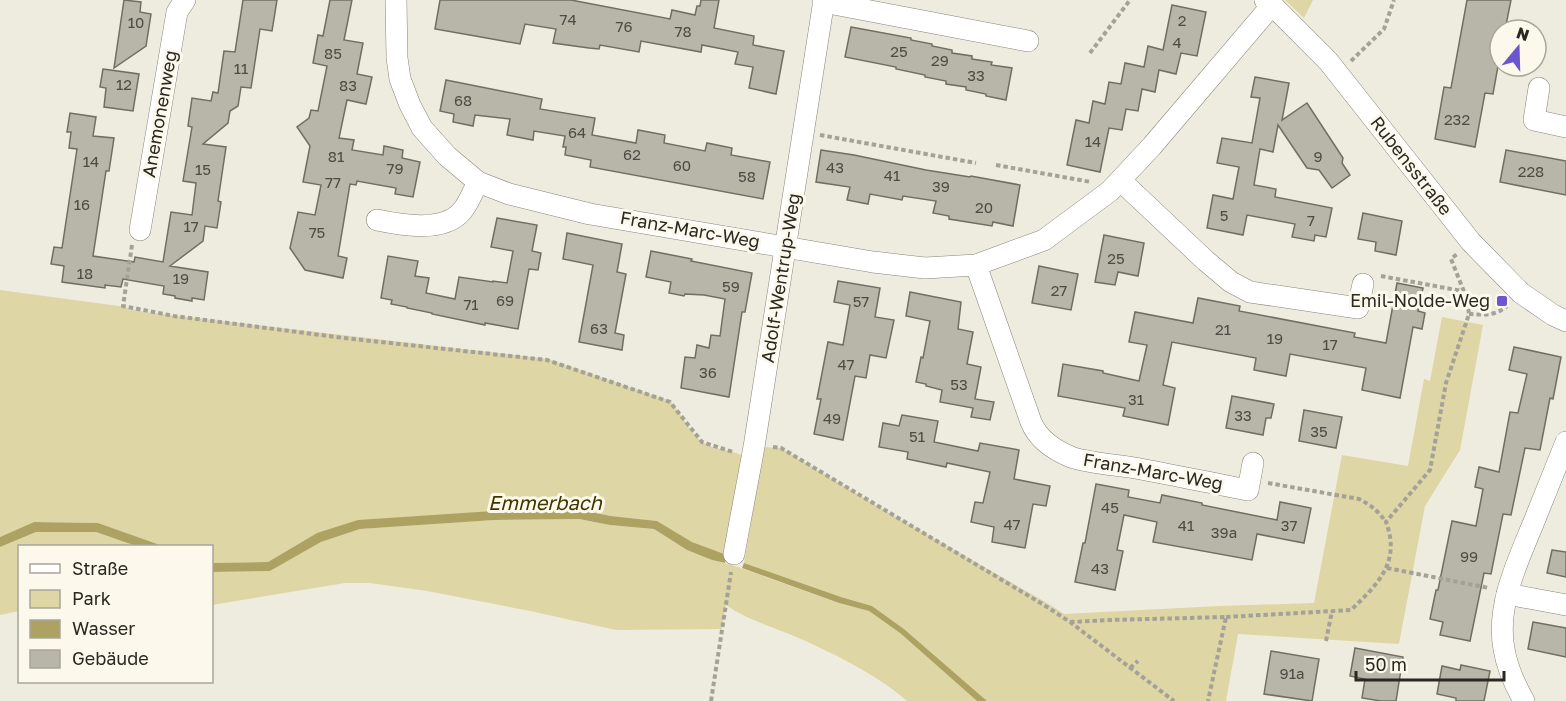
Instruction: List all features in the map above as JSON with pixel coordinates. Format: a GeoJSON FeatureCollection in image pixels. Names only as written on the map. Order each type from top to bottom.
{"type":"FeatureCollection","features":[{"type":"Feature","properties":{"kind":"street","name":"Anemonenweg"},"geometry":{"type":"LineString","coordinates":[[140,230],[177,12],[185,0]]}},
{"type":"Feature","properties":{"kind":"street","name":"Franz-Marc-Weg"},"geometry":{"type":"LineString","coordinates":[[396,0],[398,68],[410,105],[422,128],[447,156],[478,182],[509,194],[590,214],[873,262],[925,268],[976,265],[1044,240],[1118,184],[1207,83],[1269,2]]}},
{"type":"Feature","properties":{"kind":"street","name":"Adolf-Wentrup-Weg"},"geometry":{"type":"LineString","coordinates":[[735,554],[824,1],[1028,40]]}},
{"type":"Feature","properties":{"kind":"street","name":"Rubensstraße"},"geometry":{"type":"LineString","coordinates":[[1269,2],[1338,73],[1471,242],[1521,293],[1566,321]]}},
{"type":"Feature","properties":{"kind":"street"},"geometry":{"type":"LineString","coordinates":[[1539,88],[1534,120],[1566,127]]}},
{"type":"Feature","properties":{"kind":"street"},"geometry":{"type":"LineString","coordinates":[[377,220],[404,225],[436,225],[450,220],[462,212],[478,182]]}},
{"type":"Feature","properties":{"kind":"street"},"geometry":{"type":"LineString","coordinates":[[1118,184],[1231,282],[1250,292],[1358,308],[1363,284]]}},
{"type":"Feature","properties":{"kind":"street","name":"Franz-Marc-Weg"},"geometry":{"type":"LineString","coordinates":[[976,265],[1030,422],[1044,441],[1074,458],[1248,490],[1251,472]]}},
{"type":"Feature","properties":{"kind":"street"},"geometry":{"type":"LineString","coordinates":[[1524,701],[1513,680],[1504,650],[1503,623],[1507,594],[1566,442]]}},
{"type":"Feature","properties":{"kind":"street"},"geometry":{"type":"LineString","coordinates":[[1507,594],[1566,604]]}},
{"type":"Feature","properties":{"kind":"path"},"geometry":{"type":"LineString","coordinates":[[1090,53],[1130,0]]}},
{"type":"Feature","properties":{"kind":"path"},"geometry":{"type":"LineString","coordinates":[[1338,73],[1384,29],[1394,0]]}},
{"type":"Feature","properties":{"kind":"path"},"geometry":{"type":"LineString","coordinates":[[803,132],[976,163]]}},
{"type":"Feature","properties":{"kind":"path"},"geometry":{"type":"LineString","coordinates":[[996,165],[1118,184]]}},
{"type":"Feature","properties":{"kind":"path"},"geometry":{"type":"LineString","coordinates":[[140,230],[133,240],[123,306],[174,316],[321,335],[547,360],[670,402],[702,442],[735,452],[754,447],[782,448],[1070,622],[1174,701]]}},
{"type":"Feature","properties":{"kind":"path"},"geometry":{"type":"LineString","coordinates":[[1386,522],[1430,470],[1446,383],[1468,314],[1467,299],[1451,259],[1471,242]]}},
{"type":"Feature","properties":{"kind":"path"},"geometry":{"type":"LineString","coordinates":[[1363,284],[1381,276],[1463,291]]}},
{"type":"Feature","properties":{"kind":"path"},"geometry":{"type":"LineString","coordinates":[[1468,314],[1485,315],[1502,310],[1521,293]]}},
{"type":"Feature","properties":{"kind":"path"},"geometry":{"type":"LineString","coordinates":[[1070,622],[1351,610],[1370,591],[1387,568],[1391,546],[1390,533],[1379,512],[1370,504],[1359,499],[1251,472]]}},
{"type":"Feature","properties":{"kind":"path"},"geometry":{"type":"LineString","coordinates":[[1387,568],[1493,588],[1507,594]]}},
{"type":"Feature","properties":{"kind":"path"},"geometry":{"type":"LineString","coordinates":[[711,701],[728,586]]}},
{"type":"Feature","properties":{"kind":"path"},"geometry":{"type":"LineString","coordinates":[[1326,641],[1332,611]]}},
{"type":"Feature","properties":{"kind":"path"},"geometry":{"type":"LineString","coordinates":[[1208,701],[1226,617]]}},
{"type":"Feature","properties":{"kind":"path"},"geometry":{"type":"LineString","coordinates":[[1130,668],[1138,661]]}},
{"type":"Feature","properties":{"kind":"green space"},"geometry":{"type":"Polygon","coordinates":[[[1285,0],[1313,0],[1304,18],[1285,0]]]}},
{"type":"Feature","properties":{"kind":"green space"},"geometry":{"type":"Polygon","coordinates":[[[0,290],[119,306],[144,312],[548,359],[670,401],[694,434],[704,443],[741,455],[742,468],[727,555],[692,542],[657,521],[580,510],[493,511],[317,533],[268,562],[213,563],[213,545],[160,545],[98,523],[34,522],[0,537],[0,290]]]}},
{"type":"Feature","properties":{"kind":"green space"},"geometry":{"type":"Polygon","coordinates":[[[1442,317],[1483,325],[1460,450],[1425,506],[1399,644],[1238,634],[1226,701],[987,701],[904,629],[872,606],[744,563],[764,447],[781,448],[1064,614],[1314,603],[1342,455],[1408,466],[1424,379],[1430,381],[1442,317]]]}},
{"type":"Feature","properties":{"kind":"green space"},"geometry":{"type":"Polygon","coordinates":[[[579,519],[610,525],[654,529],[687,550],[712,560],[869,611],[900,633],[977,701],[907,701],[881,681],[851,663],[804,640],[749,618],[726,605],[722,629],[616,630],[427,591],[370,583],[345,583],[213,605],[213,572],[270,571],[321,542],[360,529],[493,520],[579,519]]]}},
{"type":"Feature","properties":{"kind":"green space"},"geometry":{"type":"Polygon","coordinates":[[[36,532],[96,532],[133,545],[18,545],[18,611],[0,615],[0,547],[36,532]]]}},
{"type":"Feature","properties":{"kind":"water"},"geometry":{"type":"Polygon","coordinates":[[[580,510],[657,521],[692,542],[727,555],[725,563],[712,560],[687,550],[654,529],[610,525],[579,519],[494,520],[360,529],[321,542],[270,571],[213,572],[213,563],[268,562],[317,533],[358,520],[493,511],[580,510]]]}},
{"type":"Feature","properties":{"kind":"water"},"geometry":{"type":"Polygon","coordinates":[[[34,522],[98,523],[160,545],[133,545],[96,532],[36,532],[0,547],[0,537],[34,522]]]}},
{"type":"Feature","properties":{"kind":"water"},"geometry":{"type":"Polygon","coordinates":[[[744,563],[872,606],[904,629],[987,701],[977,701],[900,633],[869,611],[839,603],[742,568],[744,563]]]}},
{"type":"Feature","properties":{"kind":"building"},"geometry":{"type":"Polygon","coordinates":[[[124,0],[141,2],[140,12],[151,14],[146,46],[114,68],[124,0]]]}},
{"type":"Feature","properties":{"kind":"building"},"geometry":{"type":"Polygon","coordinates":[[[243,0],[277,0],[272,31],[260,29],[251,88],[241,87],[238,106],[230,111],[228,123],[203,144],[226,147],[218,201],[221,202],[217,228],[205,226],[203,241],[170,266],[208,272],[204,300],[192,298],[192,301],[175,298],[175,296],[163,294],[164,286],[123,279],[121,287],[105,285],[105,288],[62,282],[64,266],[51,264],[54,247],[62,248],[77,149],[69,148],[71,132],[67,132],[70,113],[96,117],[93,136],[114,138],[109,171],[106,171],[93,256],[134,262],[135,257],[163,262],[171,212],[192,215],[196,183],[183,181],[192,127],[188,126],[192,98],[211,101],[213,92],[218,93],[224,51],[235,52],[243,0]]]}},
{"type":"Feature","properties":{"kind":"building"},"geometry":{"type":"Polygon","coordinates":[[[330,0],[352,0],[344,40],[363,43],[357,74],[372,77],[366,104],[347,100],[339,138],[354,140],[352,150],[383,155],[384,146],[403,150],[402,158],[420,162],[413,197],[395,194],[396,188],[357,181],[356,185],[350,184],[338,256],[347,258],[343,278],[305,270],[290,248],[298,212],[315,215],[321,185],[303,182],[310,146],[297,127],[309,118],[311,110],[318,111],[327,66],[313,63],[318,35],[323,36],[330,0]]]}},
{"type":"Feature","properties":{"kind":"building"},"geometry":{"type":"Polygon","coordinates":[[[440,0],[571,0],[670,19],[672,10],[695,15],[701,0],[719,0],[714,28],[754,36],[753,45],[784,51],[776,94],[749,88],[753,67],[735,64],[738,52],[702,45],[701,52],[641,41],[639,52],[600,45],[599,49],[589,48],[553,43],[556,29],[525,24],[520,44],[435,29],[440,0]]]}},
{"type":"Feature","properties":{"kind":"building"},"geometry":{"type":"Polygon","coordinates":[[[1467,0],[1511,0],[1507,18],[1488,18],[1488,78],[1496,78],[1493,94],[1485,93],[1475,147],[1435,139],[1444,87],[1451,88],[1467,0]]]}},
{"type":"Feature","properties":{"kind":"building"},"geometry":{"type":"Polygon","coordinates":[[[1172,5],[1206,12],[1197,56],[1181,53],[1176,74],[1159,70],[1155,92],[1142,89],[1138,111],[1126,109],[1122,130],[1109,128],[1100,172],[1067,165],[1076,120],[1089,123],[1093,101],[1105,104],[1109,82],[1121,84],[1125,63],[1144,67],[1148,46],[1163,50],[1172,5]]]}},
{"type":"Feature","properties":{"kind":"building"},"geometry":{"type":"Polygon","coordinates":[[[851,27],[911,38],[911,40],[952,50],[952,53],[972,56],[972,59],[992,62],[991,65],[1012,68],[1006,100],[966,90],[966,87],[946,84],[946,81],[925,77],[925,75],[896,69],[896,67],[845,57],[851,27]]]}},
{"type":"Feature","properties":{"kind":"building"},"geometry":{"type":"Polygon","coordinates":[[[103,69],[139,74],[133,111],[104,107],[106,88],[100,87],[103,69]]]}},
{"type":"Feature","properties":{"kind":"building"},"geometry":{"type":"Polygon","coordinates":[[[1255,77],[1289,83],[1282,120],[1307,103],[1343,158],[1342,163],[1350,175],[1332,188],[1319,170],[1307,168],[1278,125],[1273,152],[1260,149],[1254,185],[1276,189],[1275,197],[1332,208],[1326,237],[1315,235],[1314,241],[1292,237],[1295,224],[1247,215],[1243,235],[1207,228],[1213,195],[1233,199],[1239,167],[1217,163],[1222,138],[1252,143],[1260,98],[1251,97],[1255,77]]]}},
{"type":"Feature","properties":{"kind":"building"},"geometry":{"type":"Polygon","coordinates":[[[446,80],[542,99],[540,109],[595,118],[592,135],[636,143],[638,130],[665,135],[664,143],[705,151],[707,143],[732,148],[731,155],[770,162],[763,199],[590,167],[591,160],[565,155],[566,147],[563,147],[565,136],[534,131],[533,140],[507,135],[510,119],[475,115],[473,126],[453,122],[454,114],[440,111],[446,80]]]}},
{"type":"Feature","properties":{"kind":"building"},"geometry":{"type":"Polygon","coordinates":[[[821,150],[1020,185],[1013,226],[993,222],[992,226],[949,219],[949,216],[933,213],[936,201],[903,196],[902,200],[870,194],[868,204],[847,200],[850,187],[816,182],[821,150]]]}},
{"type":"Feature","properties":{"kind":"building"},"geometry":{"type":"Polygon","coordinates":[[[1506,150],[1566,161],[1566,195],[1500,182],[1506,150]]]}},
{"type":"Feature","properties":{"kind":"building"},"geometry":{"type":"Polygon","coordinates":[[[1363,213],[1402,221],[1396,255],[1375,251],[1376,242],[1358,239],[1363,213]]]}},
{"type":"Feature","properties":{"kind":"building"},"geometry":{"type":"Polygon","coordinates":[[[497,218],[537,225],[532,251],[541,253],[538,270],[529,269],[518,329],[432,314],[391,304],[392,300],[381,298],[388,256],[418,261],[415,276],[429,278],[426,293],[455,299],[459,277],[507,283],[513,251],[491,247],[497,218]]]}},
{"type":"Feature","properties":{"kind":"building"},"geometry":{"type":"Polygon","coordinates":[[[567,233],[622,244],[617,272],[626,274],[615,333],[624,335],[622,350],[579,342],[593,265],[563,259],[567,233]]]}},
{"type":"Feature","properties":{"kind":"building"},"geometry":{"type":"Polygon","coordinates":[[[1104,235],[1144,243],[1138,276],[1118,272],[1115,285],[1095,282],[1104,235]]]}},
{"type":"Feature","properties":{"kind":"building"},"geometry":{"type":"Polygon","coordinates":[[[651,251],[752,273],[745,312],[742,312],[729,397],[681,388],[685,357],[695,358],[697,345],[709,348],[711,335],[720,336],[725,299],[669,293],[671,282],[646,277],[651,251]]]}},
{"type":"Feature","properties":{"kind":"building"},"geometry":{"type":"Polygon","coordinates":[[[1039,266],[1078,274],[1071,310],[1032,303],[1039,266]]]}},
{"type":"Feature","properties":{"kind":"building"},"geometry":{"type":"Polygon","coordinates":[[[838,281],[880,288],[875,317],[894,320],[886,358],[870,355],[866,378],[855,376],[843,440],[814,434],[821,399],[817,399],[828,342],[843,345],[850,305],[834,302],[838,281]]]}},
{"type":"Feature","properties":{"kind":"building"},"geometry":{"type":"Polygon","coordinates":[[[1397,283],[1423,288],[1418,311],[1425,313],[1422,329],[1413,327],[1400,398],[1362,390],[1366,368],[1290,354],[1286,376],[1254,370],[1256,358],[1172,342],[1163,385],[1175,388],[1168,425],[1123,416],[1125,408],[1058,396],[1063,364],[1103,371],[1103,373],[1139,381],[1147,345],[1129,342],[1135,312],[1193,323],[1198,298],[1240,306],[1239,311],[1355,333],[1354,337],[1386,343],[1397,283]]]}},
{"type":"Feature","properties":{"kind":"building"},"geometry":{"type":"Polygon","coordinates":[[[910,292],[961,302],[958,329],[973,332],[967,364],[981,367],[975,399],[994,402],[990,420],[971,417],[973,408],[940,402],[942,390],[916,382],[930,321],[906,316],[910,292]]]}},
{"type":"Feature","properties":{"kind":"building"},"geometry":{"type":"Polygon","coordinates":[[[1514,347],[1561,357],[1540,450],[1525,448],[1511,515],[1503,514],[1491,574],[1484,573],[1470,641],[1440,635],[1443,622],[1430,619],[1452,521],[1476,526],[1483,489],[1475,487],[1479,467],[1499,472],[1510,412],[1518,413],[1527,374],[1509,370],[1514,347]]]}},
{"type":"Feature","properties":{"kind":"building"},"geometry":{"type":"Polygon","coordinates":[[[1232,396],[1274,404],[1271,418],[1266,418],[1263,435],[1226,428],[1232,396]]]}},
{"type":"Feature","properties":{"kind":"building"},"geometry":{"type":"Polygon","coordinates":[[[1304,410],[1342,417],[1336,448],[1299,441],[1304,410]]]}},
{"type":"Feature","properties":{"kind":"building"},"geometry":{"type":"Polygon","coordinates":[[[902,415],[938,421],[934,442],[978,451],[980,443],[1019,450],[1014,479],[1050,486],[1046,506],[1033,504],[1025,548],[992,542],[994,527],[971,522],[975,502],[983,503],[990,472],[947,463],[946,467],[907,459],[908,452],[879,447],[883,423],[899,426],[902,415]]]}},
{"type":"Feature","properties":{"kind":"building"},"geometry":{"type":"Polygon","coordinates":[[[1096,484],[1129,490],[1128,497],[1160,503],[1162,495],[1277,520],[1280,502],[1311,508],[1304,543],[1257,534],[1252,560],[1153,542],[1157,522],[1124,515],[1117,550],[1123,551],[1115,590],[1075,582],[1096,484]]]}},
{"type":"Feature","properties":{"kind":"building"},"geometry":{"type":"Polygon","coordinates":[[[1552,550],[1566,552],[1566,577],[1547,573],[1552,550]]]}},
{"type":"Feature","properties":{"kind":"building"},"geometry":{"type":"Polygon","coordinates":[[[1533,622],[1566,628],[1566,657],[1528,649],[1533,622]]]}},
{"type":"Feature","properties":{"kind":"building"},"geometry":{"type":"Polygon","coordinates":[[[1355,648],[1403,657],[1396,701],[1362,698],[1365,679],[1350,676],[1355,648]]]}},
{"type":"Feature","properties":{"kind":"building"},"geometry":{"type":"Polygon","coordinates":[[[1271,651],[1319,659],[1312,701],[1264,694],[1271,651]]]}},
{"type":"Feature","properties":{"kind":"building"},"geometry":{"type":"Polygon","coordinates":[[[1461,665],[1490,671],[1484,701],[1456,701],[1456,698],[1437,694],[1442,666],[1460,670],[1461,665]]]}},
{"type":"Feature","properties":{"kind":"place","name":"Emil-Nolde-Weg"},"geometry":{"type":"Point","coordinates":[1502,301]}},
{"type":"Feature","properties":{"kind":"water label","name":"Emmerbach"},"geometry":{"type":"Point","coordinates":[545,503]}}]}
